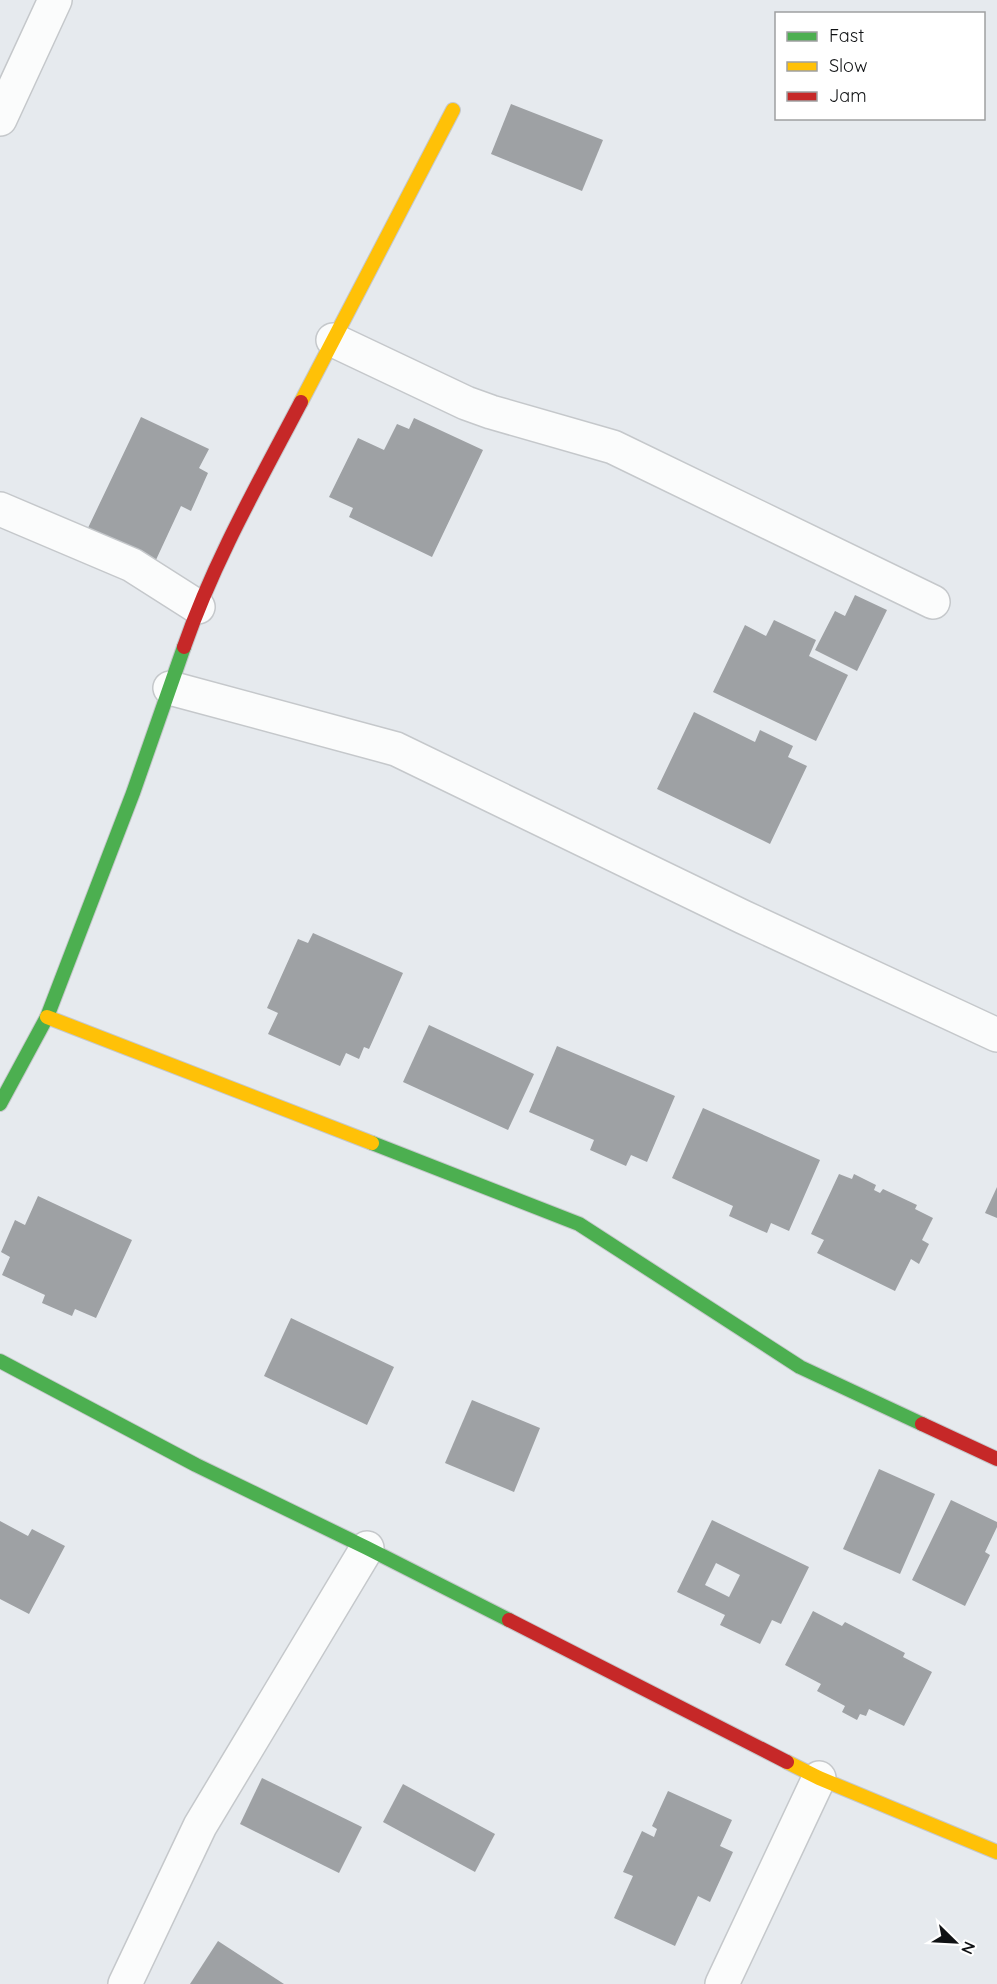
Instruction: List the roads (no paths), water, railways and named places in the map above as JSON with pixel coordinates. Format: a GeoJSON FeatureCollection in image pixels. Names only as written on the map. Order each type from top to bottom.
{"type":"FeatureCollection","features":[{"type":"Feature","properties":{"kind":"street"},"geometry":{"type":"LineString","coordinates":[[0,119],[55,0]]}},
{"type":"Feature","properties":{"kind":"street"},"geometry":{"type":"LineString","coordinates":[[0,1104],[47,1017],[133,793],[198,607],[240,519],[453,110]]}},
{"type":"Feature","properties":{"kind":"street"},"geometry":{"type":"LineString","coordinates":[[333,340],[466,403],[613,447],[933,602]]}},
{"type":"Feature","properties":{"kind":"street"},"geometry":{"type":"LineString","coordinates":[[0,509],[132,565],[198,607]]}},
{"type":"Feature","properties":{"kind":"street"},"geometry":{"type":"LineString","coordinates":[[170,688],[396,749],[743,917],[997,1035]]}},
{"type":"Feature","properties":{"kind":"street"},"geometry":{"type":"LineString","coordinates":[[47,1017],[579,1224],[800,1367],[997,1459]]}},
{"type":"Feature","properties":{"kind":"street"},"geometry":{"type":"LineString","coordinates":[[0,1361],[196,1464],[367,1548],[819,1778],[997,1852]]}},
{"type":"Feature","properties":{"kind":"street"},"geometry":{"type":"LineString","coordinates":[[125,1984],[200,1826],[367,1548]]}},
{"type":"Feature","properties":{"kind":"street"},"geometry":{"type":"LineString","coordinates":[[722,1984],[819,1778]]}}]}
